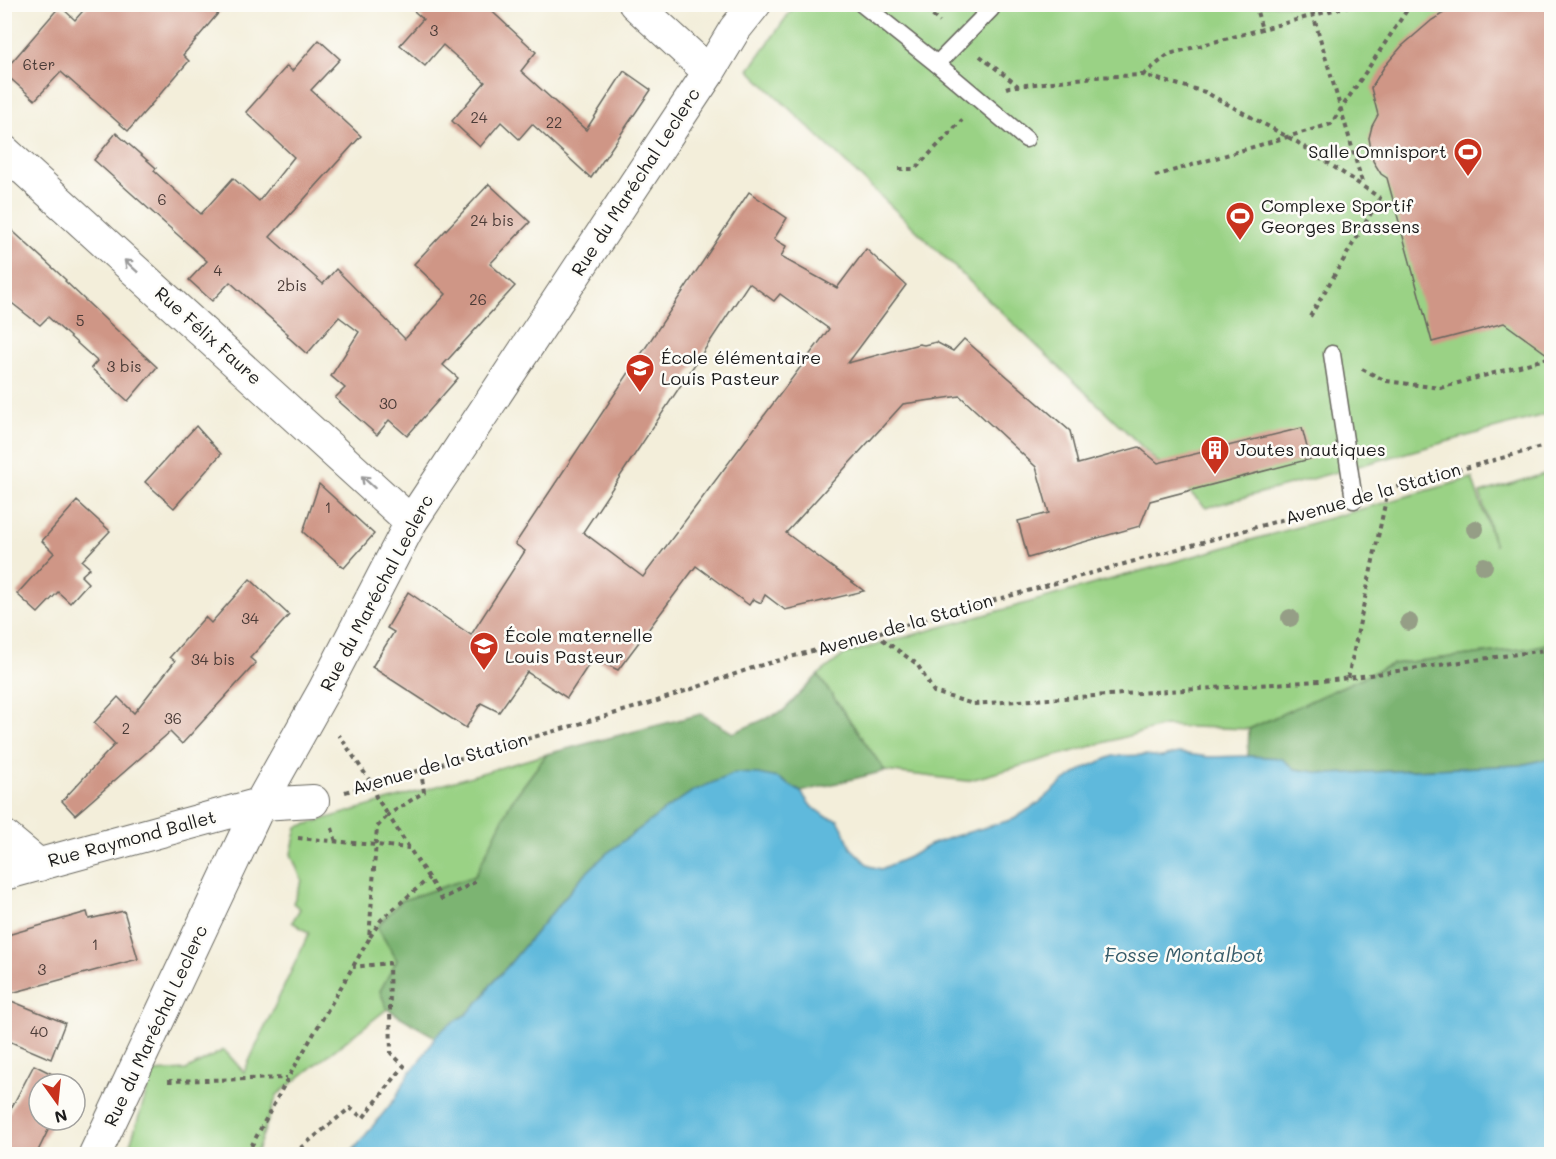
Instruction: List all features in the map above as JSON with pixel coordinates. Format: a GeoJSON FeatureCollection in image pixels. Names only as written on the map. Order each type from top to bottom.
{"type":"FeatureCollection","features":[{"type":"Feature","properties":{"kind":"street"},"geometry":{"type":"LineString","coordinates":[[635,4],[709,72]]}},
{"type":"Feature","properties":{"kind":"street","name":"Rue du Maréchal Leclerc"},"geometry":{"type":"LineString","coordinates":[[95,1155],[261,804],[324,690],[411,522],[709,72],[735,29],[755,4]]}},
{"type":"Feature","properties":{"kind":"street","name":"Rue Félix Faure"},"geometry":{"type":"LineString","coordinates":[[4,151],[411,522]]}},
{"type":"Feature","properties":{"kind":"street"},"geometry":{"type":"LineString","coordinates":[[261,804],[313,801]]}},
{"type":"Feature","properties":{"kind":"street","name":"Rue Raymond Ballet"},"geometry":{"type":"LineString","coordinates":[[4,874],[261,804]]}},
{"type":"Feature","properties":{"kind":"street"},"geometry":{"type":"LineString","coordinates":[[4,836],[39,865]]}},
{"type":"Feature","properties":{"kind":"lane"},"geometry":{"type":"LineString","coordinates":[[862,4],[1026,140]]}},
{"type":"Feature","properties":{"kind":"lane"},"geometry":{"type":"LineString","coordinates":[[937,64],[991,9]]}},
{"type":"Feature","properties":{"kind":"lane"},"geometry":{"type":"LineString","coordinates":[[1332,354],[1354,500]]}},
{"type":"Feature","properties":{"kind":"path"},"geometry":{"type":"LineString","coordinates":[[1255,4],[1262,30]]}},
{"type":"Feature","properties":{"kind":"path"},"geometry":{"type":"LineString","coordinates":[[1310,4],[1363,187]]}},
{"type":"Feature","properties":{"kind":"path"},"geometry":{"type":"LineString","coordinates":[[1143,75],[1170,54],[1356,4]]}},
{"type":"Feature","properties":{"kind":"path"},"geometry":{"type":"LineString","coordinates":[[1155,176],[1331,124],[1411,4]]}},
{"type":"Feature","properties":{"kind":"path"},"geometry":{"type":"LineString","coordinates":[[899,169],[915,169],[980,100],[1009,87],[1095,77],[1143,75],[1205,92],[1288,137],[1380,198],[1308,320]]}},
{"type":"Feature","properties":{"kind":"path"},"geometry":{"type":"LineString","coordinates":[[1332,354],[1386,381],[1440,388],[1551,357]]}},
{"type":"Feature","properties":{"kind":"path","name":"Avenue de la Station"},"geometry":{"type":"LineString","coordinates":[[313,801],[654,702],[755,667],[1551,444]]}},
{"type":"Feature","properties":{"kind":"path"},"geometry":{"type":"LineString","coordinates":[[1348,678],[1388,490]]}},
{"type":"Feature","properties":{"kind":"path"},"geometry":{"type":"LineString","coordinates":[[874,634],[917,664],[934,692],[973,704],[1334,681],[1551,649]]}},
{"type":"Feature","properties":{"kind":"path"},"geometry":{"type":"LineString","coordinates":[[335,730],[372,784],[376,797],[442,899],[479,880]]}},
{"type":"Feature","properties":{"kind":"path"},"geometry":{"type":"LineString","coordinates":[[369,939],[377,827],[388,815],[424,792],[421,770]]}},
{"type":"Feature","properties":{"kind":"path"},"geometry":{"type":"LineString","coordinates":[[294,838],[409,848]]}},
{"type":"Feature","properties":{"kind":"path"},"geometry":{"type":"LineString","coordinates":[[247,1155],[288,1078],[381,920],[429,878]]}},
{"type":"Feature","properties":{"kind":"path"},"geometry":{"type":"LineString","coordinates":[[294,1155],[350,1108],[363,1118],[404,1065],[391,1053],[388,963],[353,967]]}},
{"type":"Feature","properties":{"kind":"path"},"geometry":{"type":"LineString","coordinates":[[168,1081],[288,1078]]}},
{"type":"Feature","properties":{"kind":"green space","name":"Complexe Sportif Georges Brassens"},"geometry":{"type":"Polygon","coordinates":[[[795,5],[1551,5],[1551,413],[1206,508],[749,70],[795,5]]]}},
{"type":"Feature","properties":{"kind":"green space"},"geometry":{"type":"Polygon","coordinates":[[[1551,472],[1551,643],[1529,648],[1392,664],[1249,729],[1164,726],[967,781],[885,771],[818,675],[845,654],[1472,478],[1495,546],[1480,493],[1551,472]]]}},
{"type":"Feature","properties":{"kind":"green space"},"geometry":{"type":"Polygon","coordinates":[[[1551,643],[1551,758],[1521,765],[1329,774],[1295,769],[1281,758],[1248,756],[1249,729],[1392,664],[1529,648],[1551,643]]]}},
{"type":"Feature","properties":{"kind":"green space"},"geometry":{"type":"Polygon","coordinates":[[[818,675],[885,771],[801,792],[778,778],[693,791],[606,854],[580,879],[492,983],[484,996],[467,1014],[447,1026],[435,1037],[387,1009],[380,991],[397,960],[377,927],[401,901],[475,876],[511,802],[547,754],[701,714],[733,733],[783,711],[818,675]]]}},
{"type":"Feature","properties":{"kind":"green space"},"geometry":{"type":"Polygon","coordinates":[[[547,754],[511,802],[475,876],[401,901],[397,960],[380,991],[387,1009],[277,1095],[256,1154],[127,1154],[153,1072],[186,1070],[224,1050],[244,1072],[309,933],[292,922],[300,909],[293,903],[302,881],[291,854],[297,827],[547,754]]]}},
{"type":"Feature","properties":{"kind":"water","name":"Fosse Montalbot"},"geometry":{"type":"Polygon","coordinates":[[[1179,753],[1209,757],[1281,758],[1295,769],[1329,774],[1521,765],[1551,758],[1551,1154],[350,1154],[394,1100],[410,1072],[435,1037],[447,1026],[467,1014],[484,996],[492,983],[580,879],[606,854],[693,791],[735,773],[778,778],[801,792],[811,806],[825,816],[838,820],[851,848],[869,866],[881,869],[929,845],[1014,819],[1040,802],[1064,781],[1085,768],[1113,756],[1162,757],[1179,753]]]}},
{"type":"Feature","properties":{"kind":"building"},"geometry":{"type":"Polygon","coordinates":[[[89,4],[226,4],[183,55],[189,61],[128,131],[61,72],[35,100],[4,73],[60,6],[75,20],[89,4]]]}},
{"type":"Feature","properties":{"kind":"building"},"geometry":{"type":"Polygon","coordinates":[[[406,4],[484,4],[536,52],[521,71],[586,130],[624,71],[651,90],[591,178],[532,124],[519,139],[501,122],[480,147],[452,121],[485,82],[443,45],[425,66],[400,45],[423,19],[406,4]]]}},
{"type":"Feature","properties":{"kind":"building","name":"Salle Omnisport"},"geometry":{"type":"Polygon","coordinates":[[[1458,4],[1551,4],[1551,357],[1504,323],[1432,342],[1387,178],[1381,174],[1373,161],[1369,138],[1378,115],[1371,88],[1384,67],[1402,46],[1432,20],[1458,4]]]}},
{"type":"Feature","properties":{"kind":"building"},"geometry":{"type":"Polygon","coordinates":[[[319,40],[340,59],[311,90],[361,136],[270,237],[323,284],[336,269],[405,339],[446,294],[414,264],[489,184],[530,222],[490,264],[515,286],[443,365],[458,378],[407,436],[389,420],[377,435],[335,398],[345,388],[331,376],[359,332],[339,317],[307,354],[230,282],[212,301],[189,280],[207,261],[94,160],[116,133],[156,168],[154,171],[201,214],[233,178],[259,201],[294,157],[246,112],[287,66],[292,71],[319,40]]]}},
{"type":"Feature","properties":{"kind":"building"},"geometry":{"type":"Polygon","coordinates":[[[749,192],[787,218],[774,239],[786,246],[781,257],[837,288],[866,249],[906,285],[848,363],[919,344],[936,342],[953,351],[964,339],[1070,431],[1078,464],[1139,447],[1158,463],[1302,428],[1310,459],[1150,501],[1140,526],[1028,558],[1018,521],[1049,513],[1036,467],[960,396],[903,404],[786,533],[864,591],[785,610],[765,595],[761,603],[753,599],[749,605],[696,566],[618,670],[593,658],[567,698],[527,672],[499,712],[481,703],[466,728],[372,667],[394,632],[387,628],[408,592],[471,635],[525,551],[515,544],[749,192]],[[749,283],[583,532],[643,577],[829,329],[780,294],[774,301],[749,283]]]}},
{"type":"Feature","properties":{"kind":"building"},"geometry":{"type":"Polygon","coordinates":[[[4,223],[157,367],[128,401],[91,368],[97,361],[48,317],[40,325],[4,297],[4,223]]]}},
{"type":"Feature","properties":{"kind":"building"},"geometry":{"type":"Polygon","coordinates":[[[196,426],[221,454],[174,508],[145,482],[196,426]]]}},
{"type":"Feature","properties":{"kind":"building"},"geometry":{"type":"Polygon","coordinates":[[[319,484],[374,534],[344,568],[303,532],[319,484]]]}},
{"type":"Feature","properties":{"kind":"building"},"geometry":{"type":"Polygon","coordinates":[[[77,501],[110,531],[82,561],[90,568],[81,576],[88,583],[70,603],[58,592],[38,613],[17,594],[54,553],[42,541],[77,501]]]}},
{"type":"Feature","properties":{"kind":"building"},"geometry":{"type":"Polygon","coordinates":[[[250,579],[289,615],[250,658],[256,663],[182,744],[170,732],[75,815],[62,801],[115,744],[94,723],[118,697],[134,713],[175,661],[170,657],[205,617],[211,623],[250,579]]]}},
{"type":"Feature","properties":{"kind":"building"},"geometry":{"type":"Polygon","coordinates":[[[124,911],[138,959],[4,995],[4,936],[87,912],[89,919],[124,911]]]}},
{"type":"Feature","properties":{"kind":"building"},"geometry":{"type":"Polygon","coordinates":[[[4,998],[65,1023],[51,1059],[4,1039],[4,998]]]}},
{"type":"Feature","properties":{"kind":"building"},"geometry":{"type":"Polygon","coordinates":[[[34,1065],[48,1072],[30,1072],[34,1065]]]}},
{"type":"Feature","properties":{"kind":"building"},"geometry":{"type":"Polygon","coordinates":[[[27,1078],[27,1132],[47,1132],[36,1155],[4,1155],[4,1122],[27,1078]]]}},
{"type":"Feature","properties":{"kind":"place","name":"Salle Omnisport"},"geometry":{"type":"Point","coordinates":[1468,178]}},
{"type":"Feature","properties":{"kind":"place","name":"Complexe Sportif Georges Brassens"},"geometry":{"type":"Point","coordinates":[1240,242]}},
{"type":"Feature","properties":{"kind":"place","name":"École élémentaire Louis Pasteur"},"geometry":{"type":"Point","coordinates":[640,394]}},
{"type":"Feature","properties":{"kind":"place","name":"Joutes nautiques"},"geometry":{"type":"Point","coordinates":[1215,476]}},
{"type":"Feature","properties":{"kind":"place","name":"École maternelle Louis Pasteur"},"geometry":{"type":"Point","coordinates":[484,672]}}]}
